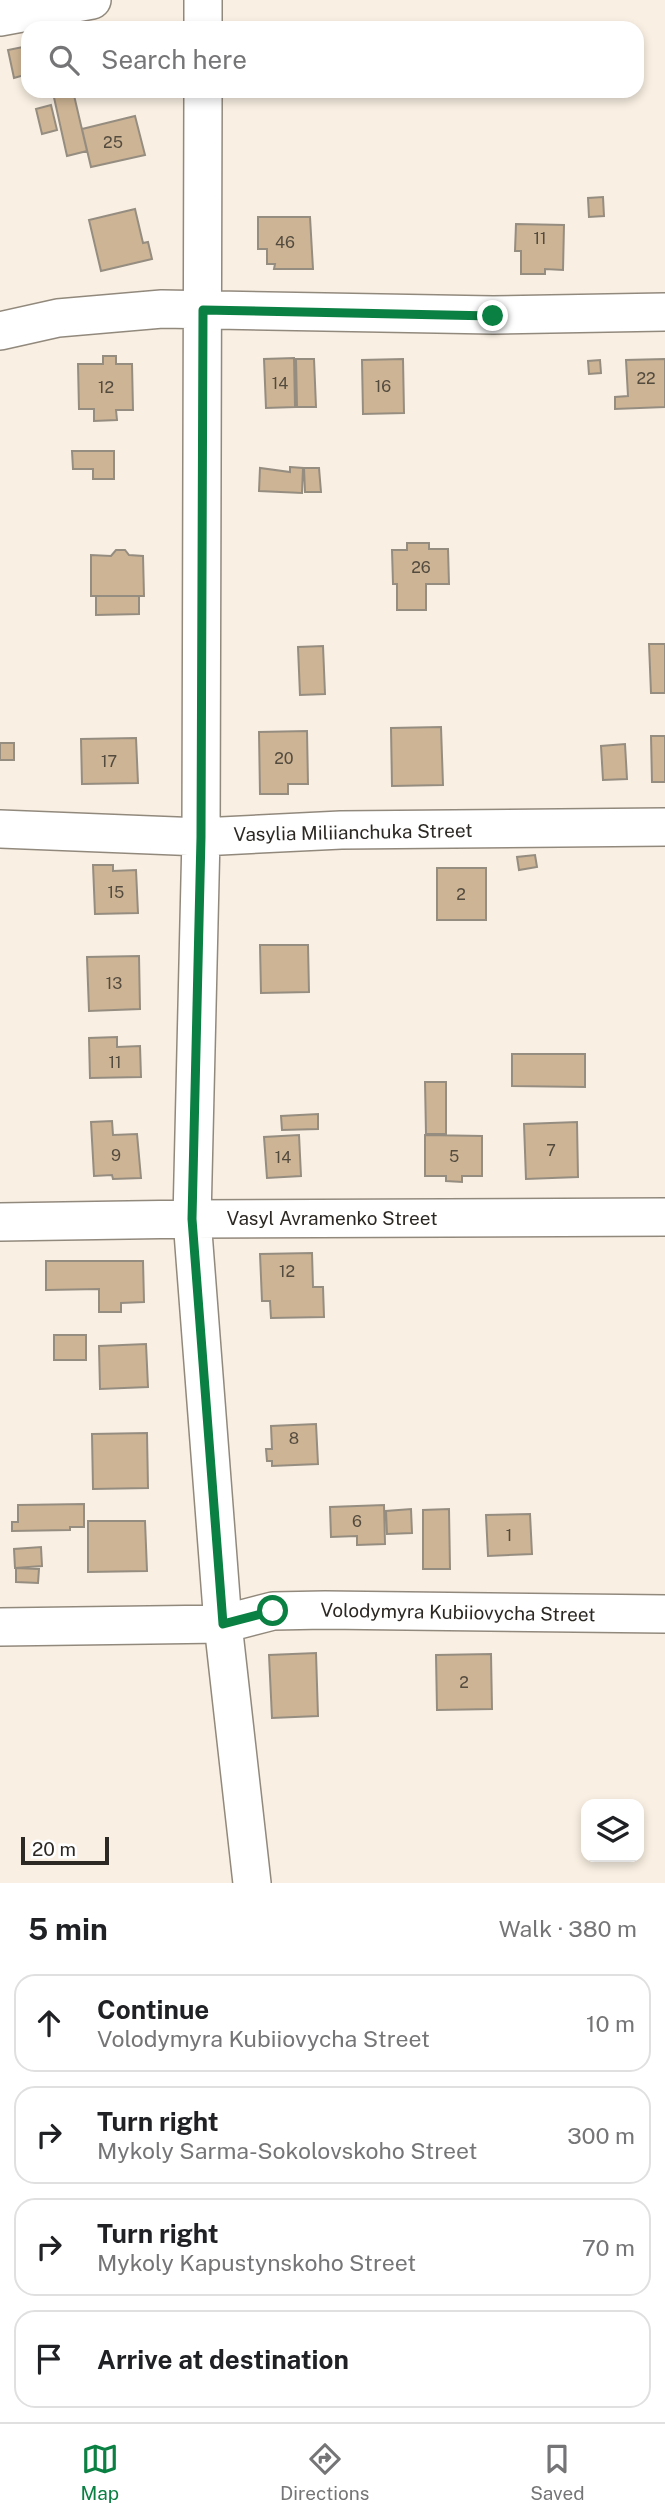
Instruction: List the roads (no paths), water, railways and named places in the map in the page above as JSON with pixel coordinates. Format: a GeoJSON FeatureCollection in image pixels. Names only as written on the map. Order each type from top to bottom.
{"type":"FeatureCollection","features":[{"type":"Feature","properties":{"kind":"street"},"geometry":{"type":"LineString","coordinates":[[0,17],[92,0]]}},
{"type":"Feature","properties":{"kind":"street"},"geometry":{"type":"LineString","coordinates":[[202,0],[202,21]]}},
{"type":"Feature","properties":{"kind":"street"},"geometry":{"type":"LineString","coordinates":[[203,98],[201,837],[192,1219],[223,1624],[251,1883]]}},
{"type":"Feature","properties":{"kind":"street"},"geometry":{"type":"LineString","coordinates":[[0,331],[58,318],[162,309],[493,316],[665,312]]}},
{"type":"Feature","properties":{"kind":"street","name":"Vasylia Miliianchuka Street"},"geometry":{"type":"LineString","coordinates":[[0,829],[201,837],[341,830],[665,827]]}},
{"type":"Feature","properties":{"kind":"street","name":"Vasyl Avramenko Street"},"geometry":{"type":"LineString","coordinates":[[0,1222],[665,1217]]}},
{"type":"Feature","properties":{"kind":"street","name":"Volodymyra Kubiiovycha Street"},"geometry":{"type":"LineString","coordinates":[[0,1627],[223,1624],[273,1611],[325,1609],[665,1614]]}}]}
